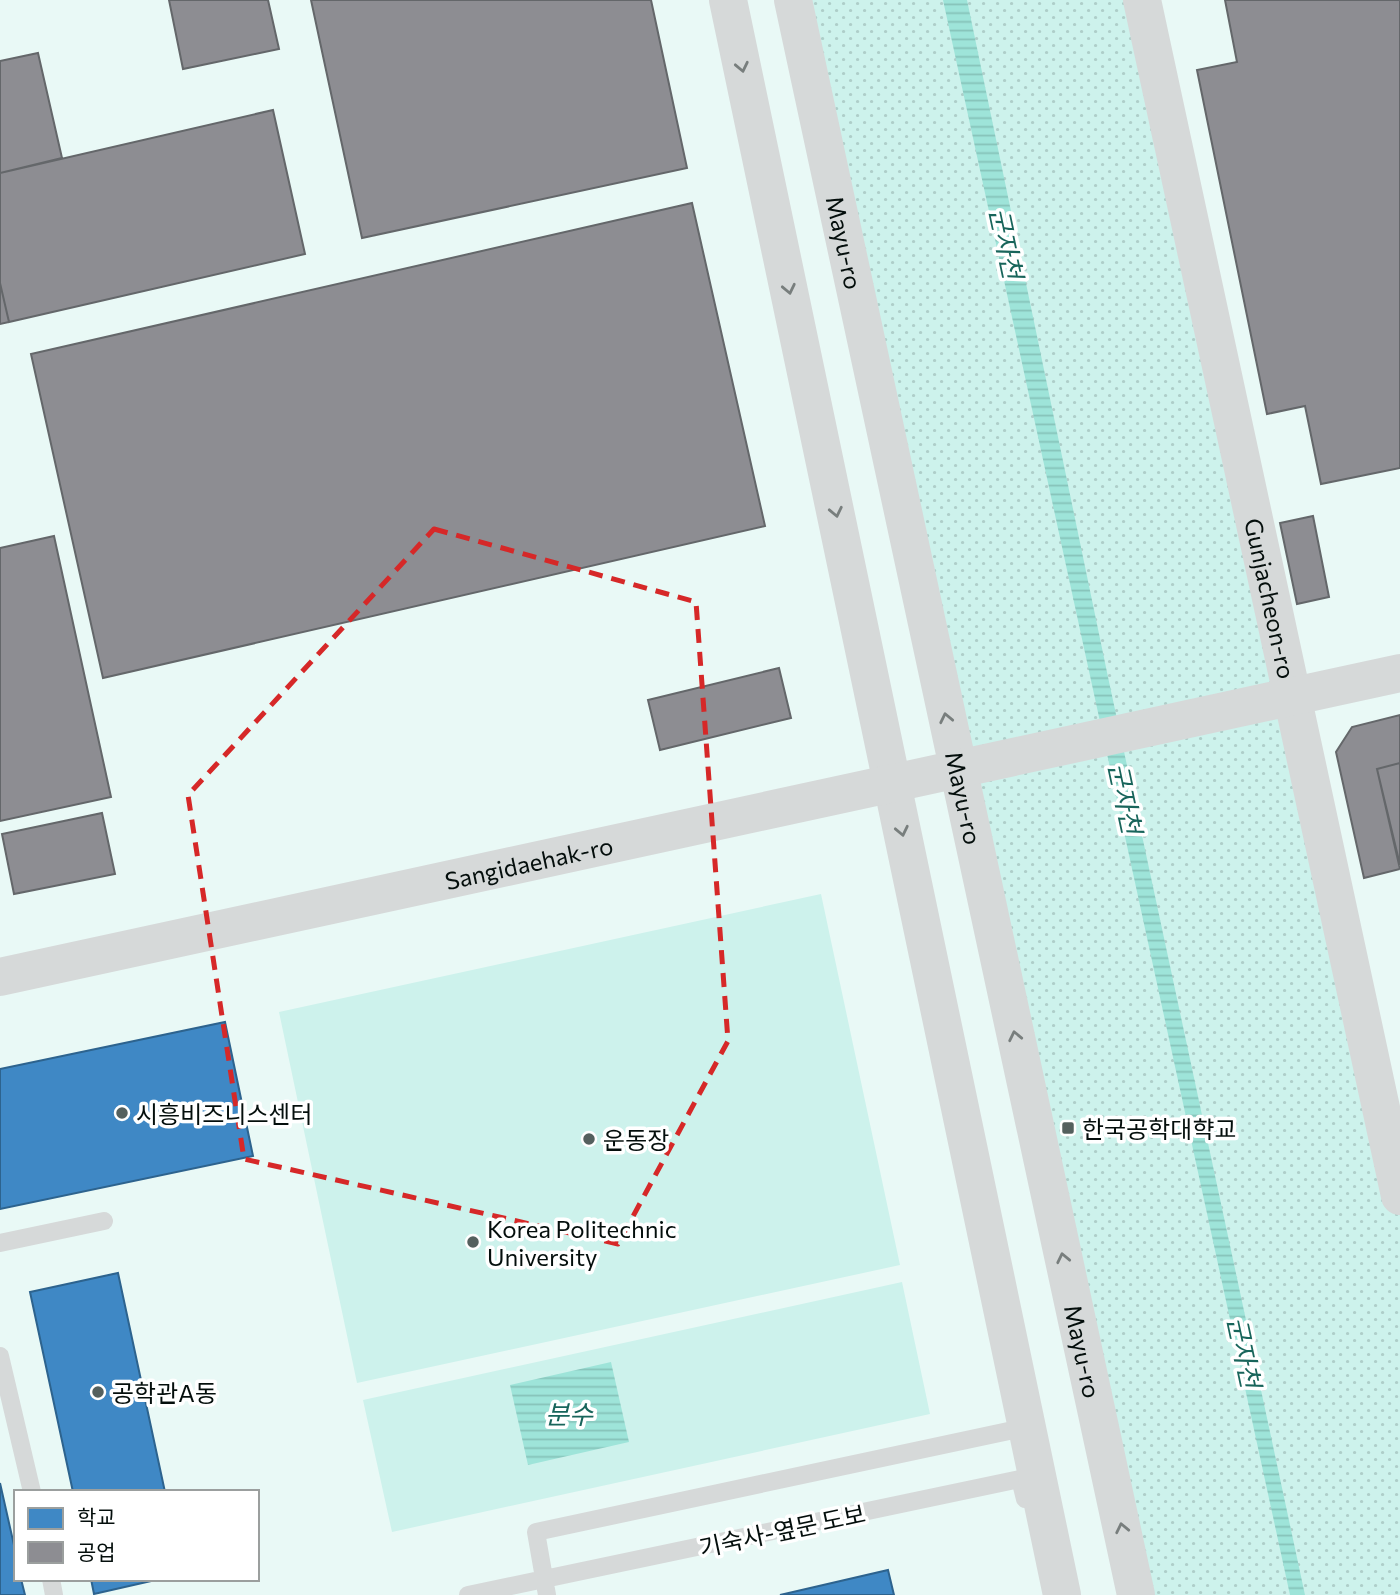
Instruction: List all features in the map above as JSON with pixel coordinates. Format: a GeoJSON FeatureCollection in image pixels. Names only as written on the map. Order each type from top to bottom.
{"type":"FeatureCollection","features":[{"type":"Feature","properties":{"kind":"street"},"geometry":{"type":"LineString","coordinates":[[728,0],[1062,1595]]}},
{"type":"Feature","properties":{"kind":"street","name":"Mayu-ro"},"geometry":{"type":"LineString","coordinates":[[793,0],[1136,1595]]}},
{"type":"Feature","properties":{"kind":"street","name":"Gunjacheon-ro"},"geometry":{"type":"LineString","coordinates":[[1142,0],[1400,1196]]}},
{"type":"Feature","properties":{"kind":"street"},"geometry":{"type":"LineString","coordinates":[[1292,696],[1400,673]]}},
{"type":"Feature","properties":{"kind":"street","name":"Sangidaehak-ro"},"geometry":{"type":"LineString","coordinates":[[0,977],[1292,696]]}},
{"type":"Feature","properties":{"kind":"lane"},"geometry":{"type":"LineString","coordinates":[[0,1243],[104,1221]]}},
{"type":"Feature","properties":{"kind":"lane"},"geometry":{"type":"LineString","coordinates":[[0,1356],[32,1490]]}},
{"type":"Feature","properties":{"kind":"lane"},"geometry":{"type":"LineString","coordinates":[[546,1587],[536,1532],[1027,1427]]}},
{"type":"Feature","properties":{"kind":"lane","name":"기숙사-옆문 도보"},"geometry":{"type":"LineString","coordinates":[[468,1595],[546,1587],[1020,1479],[1046,1595]]}},
{"type":"Feature","properties":{"kind":"highlighted area"},"geometry":{"type":"Polygon","coordinates":[[[434,529],[696,602],[728,1041],[618,1244],[244,1159],[188,795],[434,529]]]}},
{"type":"Feature","properties":{"kind":"shaded area"},"geometry":{"type":"Polygon","coordinates":[[[793,0],[1142,0],[1400,1195],[1400,1595],[1137,1595],[793,0]]]}},
{"type":"Feature","properties":{"kind":"shaded area","name":"운동장"},"geometry":{"type":"Polygon","coordinates":[[[821,894],[900,1265],[357,1383],[279,1012],[821,894]]]}},
{"type":"Feature","properties":{"kind":"shaded area"},"geometry":{"type":"Polygon","coordinates":[[[902,1282],[930,1414],[392,1532],[363,1400],[902,1282]]]}},
{"type":"Feature","properties":{"kind":"water","name":"군자천"},"geometry":{"type":"Polygon","coordinates":[[[943,0],[967,0],[1108,677],[1305,1595],[1290,1595],[943,0]]]}},
{"type":"Feature","properties":{"kind":"water","name":"분수"},"geometry":{"type":"Polygon","coordinates":[[[611,1362],[629,1442],[528,1465],[510,1385],[611,1362]]]}},
{"type":"Feature","properties":{"kind":"building: 학교","name":"시흥비즈니스센터"},"geometry":{"type":"Polygon","coordinates":[[[225,1022],[253,1156],[0,1209],[0,1069],[225,1022]]]}},
{"type":"Feature","properties":{"kind":"building: 학교","name":"공학관A동"},"geometry":{"type":"Polygon","coordinates":[[[118,1273],[165,1490],[73,1490],[30,1292],[118,1273]]]}},
{"type":"Feature","properties":{"kind":"building: 학교"},"geometry":{"type":"Polygon","coordinates":[[[0,1483],[14,1545],[14,1581],[22,1581],[25,1595],[0,1595],[0,1483]]]}},
{"type":"Feature","properties":{"kind":"building: 학교"},"geometry":{"type":"Polygon","coordinates":[[[888,1570],[894,1595],[780,1595],[888,1570]]]}},
{"type":"Feature","properties":{"kind":"building: 학교"},"geometry":{"type":"Polygon","coordinates":[[[91,1581],[151,1581],[94,1594],[91,1581]]]}},
{"type":"Feature","properties":{"kind":"building: 공업"},"geometry":{"type":"Polygon","coordinates":[[[169,0],[268,0],[279,49],[183,69],[169,0]]]}},
{"type":"Feature","properties":{"kind":"building: 공업"},"geometry":{"type":"Polygon","coordinates":[[[311,0],[651,0],[687,168],[362,238],[311,0]]]}},
{"type":"Feature","properties":{"kind":"building: 공업"},"geometry":{"type":"Polygon","coordinates":[[[1225,0],[1400,0],[1400,468],[1321,484],[1305,406],[1267,414],[1197,70],[1237,62],[1225,0]]]}},
{"type":"Feature","properties":{"kind":"building: 공업"},"geometry":{"type":"Polygon","coordinates":[[[38,53],[62,158],[0,173],[0,61],[38,53]]]}},
{"type":"Feature","properties":{"kind":"building: 공업"},"geometry":{"type":"Polygon","coordinates":[[[273,110],[305,254],[9,322],[0,283],[0,173],[273,110]]]}},
{"type":"Feature","properties":{"kind":"building: 공업"},"geometry":{"type":"Polygon","coordinates":[[[692,203],[765,526],[103,678],[31,354],[692,203]]]}},
{"type":"Feature","properties":{"kind":"building: 공업"},"geometry":{"type":"Polygon","coordinates":[[[0,283],[9,322],[0,324],[0,283]]]}},
{"type":"Feature","properties":{"kind":"building: 공업"},"geometry":{"type":"Polygon","coordinates":[[[1313,516],[1329,597],[1297,604],[1280,523],[1313,516]]]}},
{"type":"Feature","properties":{"kind":"building: 공업"},"geometry":{"type":"Polygon","coordinates":[[[54,536],[111,797],[0,821],[0,548],[54,536]]]}},
{"type":"Feature","properties":{"kind":"building: 공업"},"geometry":{"type":"Polygon","coordinates":[[[779,668],[791,718],[660,750],[648,700],[779,668]]]}},
{"type":"Feature","properties":{"kind":"building: 공업"},"geometry":{"type":"Polygon","coordinates":[[[1400,715],[1400,763],[1377,769],[1400,869],[1364,878],[1336,752],[1352,727],[1400,715]]]}},
{"type":"Feature","properties":{"kind":"building: 공업"},"geometry":{"type":"Polygon","coordinates":[[[1400,763],[1400,865],[1377,769],[1400,763]]]}},
{"type":"Feature","properties":{"kind":"building: 공업"},"geometry":{"type":"Polygon","coordinates":[[[102,813],[115,874],[14,894],[2,834],[102,813]]]}},
{"type":"Feature","properties":{"kind":"place","name":"시흥비즈니스센터"},"geometry":{"type":"Point","coordinates":[122,1113]}},
{"type":"Feature","properties":{"kind":"place","name":"한국공학대햑교"},"geometry":{"type":"Point","coordinates":[1068,1128]}},
{"type":"Feature","properties":{"kind":"place","name":"운동장"},"geometry":{"type":"Point","coordinates":[589,1139]}},
{"type":"Feature","properties":{"kind":"place","name":"Korea Politechnic University"},"geometry":{"type":"Point","coordinates":[473,1242]}},
{"type":"Feature","properties":{"kind":"place","name":"공학관A동"},"geometry":{"type":"Point","coordinates":[98,1392]}}]}
